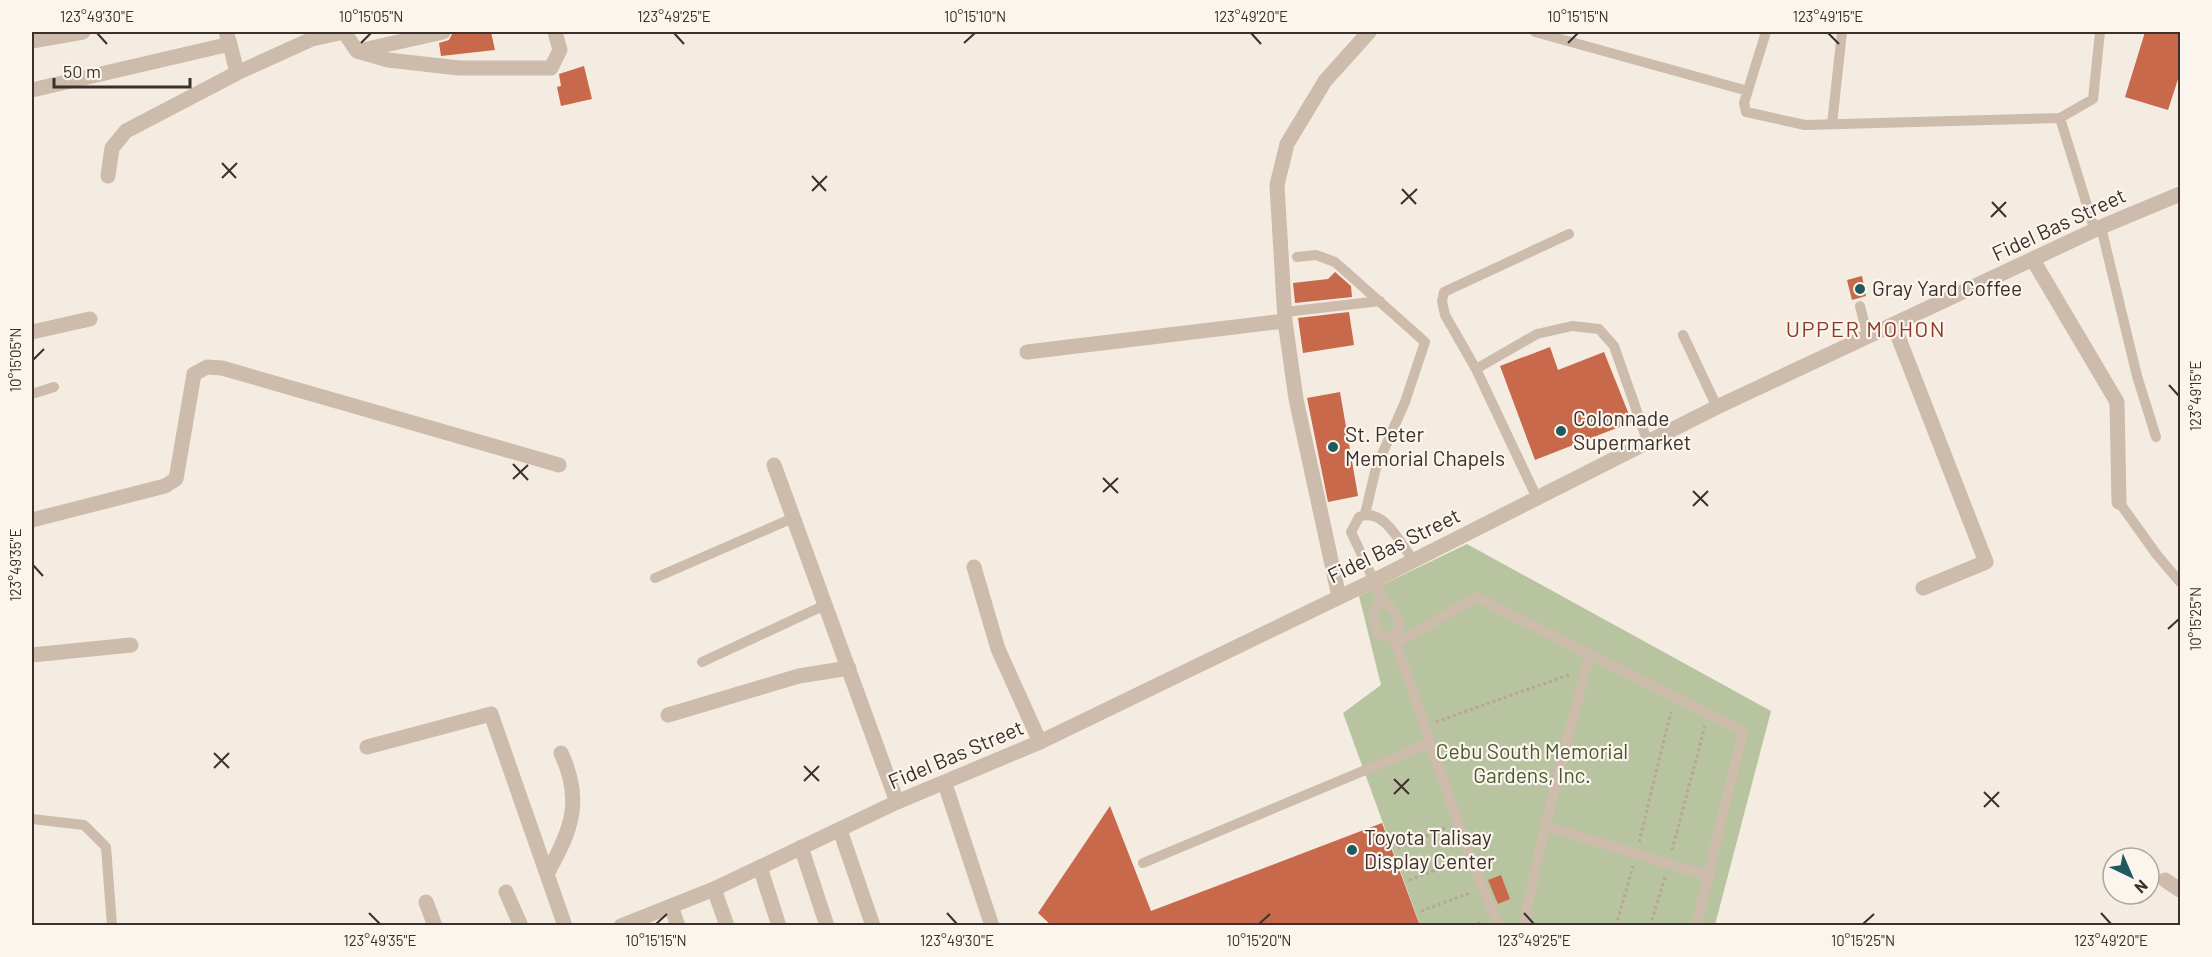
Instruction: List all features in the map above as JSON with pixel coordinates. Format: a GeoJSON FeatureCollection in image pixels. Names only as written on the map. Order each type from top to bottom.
{"type":"FeatureCollection","features":[{"type":"Feature","properties":{"kind":"street"},"geometry":{"type":"LineString","coordinates":[[43,37],[82,32]]}},
{"type":"Feature","properties":{"kind":"street"},"geometry":{"type":"LineString","coordinates":[[108,176],[112,148],[126,131],[237,73],[312,39],[344,32],[357,51],[388,60],[459,68],[551,68],[560,50],[555,32]]}},
{"type":"Feature","properties":{"kind":"street"},"geometry":{"type":"LineString","coordinates":[[357,51],[443,32]]}},
{"type":"Feature","properties":{"kind":"street"},"geometry":{"type":"LineString","coordinates":[[1339,597],[1296,399],[1285,317],[1276,185],[1287,144],[1325,81],[1369,32]]}},
{"type":"Feature","properties":{"kind":"street"},"geometry":{"type":"LineString","coordinates":[[32,90],[228,38],[237,73]]}},
{"type":"Feature","properties":{"kind":"street","name":"Fidel Bas Street"},"geometry":{"type":"LineString","coordinates":[[621,926],[714,889],[897,802],[945,784],[1040,742],[1377,580],[1717,408],[2098,229],[2181,194]]}},
{"type":"Feature","properties":{"kind":"street"},"geometry":{"type":"LineString","coordinates":[[2033,260],[2117,402],[2119,502]]}},
{"type":"Feature","properties":{"kind":"street"},"geometry":{"type":"LineString","coordinates":[[1027,352],[1285,317]]}},
{"type":"Feature","properties":{"kind":"street"},"geometry":{"type":"LineString","coordinates":[[32,332],[90,320]]}},
{"type":"Feature","properties":{"kind":"street"},"geometry":{"type":"LineString","coordinates":[[1894,326],[1986,562],[1923,588]]}},
{"type":"Feature","properties":{"kind":"street"},"geometry":{"type":"LineString","coordinates":[[32,520],[165,486],[176,478],[194,374],[207,367],[222,368],[559,465]]}},
{"type":"Feature","properties":{"kind":"street"},"geometry":{"type":"LineString","coordinates":[[774,465],[897,802]]}},
{"type":"Feature","properties":{"kind":"street"},"geometry":{"type":"LineString","coordinates":[[975,567],[998,649],[1040,742]]}},
{"type":"Feature","properties":{"kind":"street"},"geometry":{"type":"LineString","coordinates":[[32,655],[131,645]]}},
{"type":"Feature","properties":{"kind":"street"},"geometry":{"type":"LineString","coordinates":[[668,715],[799,676],[849,668]]}},
{"type":"Feature","properties":{"kind":"street"},"geometry":{"type":"LineString","coordinates":[[367,747],[492,714],[565,926]]}},
{"type":"Feature","properties":{"kind":"street"},"geometry":{"type":"LineString","coordinates":[[548,872],[561,848],[574,801],[573,783],[561,753]]}},
{"type":"Feature","properties":{"kind":"street"},"geometry":{"type":"LineString","coordinates":[[945,784],[992,926]]}},
{"type":"Feature","properties":{"kind":"street"},"geometry":{"type":"LineString","coordinates":[[840,830],[873,926]]}},
{"type":"Feature","properties":{"kind":"street"},"geometry":{"type":"LineString","coordinates":[[801,847],[827,926]]}},
{"type":"Feature","properties":{"kind":"street"},"geometry":{"type":"LineString","coordinates":[[760,867],[778,926]]}},
{"type":"Feature","properties":{"kind":"street"},"geometry":{"type":"LineString","coordinates":[[2165,880],[2181,890]]}},
{"type":"Feature","properties":{"kind":"street"},"geometry":{"type":"LineString","coordinates":[[714,889],[727,926]]}},
{"type":"Feature","properties":{"kind":"street"},"geometry":{"type":"LineString","coordinates":[[506,891],[520,926]]}},
{"type":"Feature","properties":{"kind":"street"},"geometry":{"type":"LineString","coordinates":[[426,902],[435,926]]}},
{"type":"Feature","properties":{"kind":"street"},"geometry":{"type":"LineString","coordinates":[[671,906],[678,926]]}},
{"type":"Feature","properties":{"kind":"lane"},"geometry":{"type":"LineString","coordinates":[[1535,32],[1748,91]]}},
{"type":"Feature","properties":{"kind":"lane"},"geometry":{"type":"LineString","coordinates":[[1766,32],[1744,103],[1746,112],[1804,124],[2060,118],[2093,99],[2100,32]]}},
{"type":"Feature","properties":{"kind":"lane"},"geometry":{"type":"LineString","coordinates":[[1832,124],[1842,32]]}},
{"type":"Feature","properties":{"kind":"lane"},"geometry":{"type":"LineString","coordinates":[[2060,118],[2098,229],[2137,376],[2156,437]]}},
{"type":"Feature","properties":{"kind":"lane"},"geometry":{"type":"LineString","coordinates":[[1537,498],[1476,369],[1445,315],[1442,301],[1444,292],[1569,234]]}},
{"type":"Feature","properties":{"kind":"lane"},"geometry":{"type":"LineString","coordinates":[[1297,257],[1316,255],[1335,262],[1425,342],[1406,402],[1376,468],[1365,514]]}},
{"type":"Feature","properties":{"kind":"lane"},"geometry":{"type":"LineString","coordinates":[[1285,317],[1380,301]]}},
{"type":"Feature","properties":{"kind":"lane"},"geometry":{"type":"LineString","coordinates":[[1860,306],[1868,338]]}},
{"type":"Feature","properties":{"kind":"lane"},"geometry":{"type":"LineString","coordinates":[[1476,369],[1537,334],[1572,326],[1599,329],[1614,346],[1648,443]]}},
{"type":"Feature","properties":{"kind":"lane"},"geometry":{"type":"LineString","coordinates":[[1683,335],[1717,408]]}},
{"type":"Feature","properties":{"kind":"lane"},"geometry":{"type":"LineString","coordinates":[[32,394],[54,387]]}},
{"type":"Feature","properties":{"kind":"lane"},"geometry":{"type":"LineString","coordinates":[[2119,502],[2157,555],[2181,582]]}},
{"type":"Feature","properties":{"kind":"lane"},"geometry":{"type":"LineString","coordinates":[[1395,641],[1377,633],[1373,615],[1380,599],[1377,580],[1351,532],[1355,521],[1365,514],[1375,515],[1383,520],[1414,561]]}},
{"type":"Feature","properties":{"kind":"lane"},"geometry":{"type":"LineString","coordinates":[[655,578],[793,518]]}},
{"type":"Feature","properties":{"kind":"lane"},"geometry":{"type":"LineString","coordinates":[[1395,641],[1476,597],[1743,731],[1696,926]]}},
{"type":"Feature","properties":{"kind":"lane"},"geometry":{"type":"LineString","coordinates":[[1380,599],[1392,609],[1400,624],[1395,641],[1470,857],[1499,926]]}},
{"type":"Feature","properties":{"kind":"lane"},"geometry":{"type":"LineString","coordinates":[[702,662],[825,605]]}},
{"type":"Feature","properties":{"kind":"lane"},"geometry":{"type":"LineString","coordinates":[[1523,926],[1545,826],[1590,653]]}},
{"type":"Feature","properties":{"kind":"lane"},"geometry":{"type":"LineString","coordinates":[[1143,863],[1430,743]]}},
{"type":"Feature","properties":{"kind":"lane"},"geometry":{"type":"LineString","coordinates":[[32,819],[84,825],[106,847],[112,926]]}},
{"type":"Feature","properties":{"kind":"lane"},"geometry":{"type":"LineString","coordinates":[[1545,826],[1709,876]]}},
{"type":"Feature","properties":{"kind":"path"},"geometry":{"type":"LineString","coordinates":[[1430,743],[1431,723],[1584,669]]}},
{"type":"Feature","properties":{"kind":"path"},"geometry":{"type":"LineString","coordinates":[[1616,926],[1675,695]]}},
{"type":"Feature","properties":{"kind":"path"},"geometry":{"type":"LineString","coordinates":[[1650,926],[1669,864],[1708,712]]}},
{"type":"Feature","properties":{"kind":"path"},"geometry":{"type":"LineString","coordinates":[[1398,849],[1458,823]]}},
{"type":"Feature","properties":{"kind":"path"},"geometry":{"type":"LineString","coordinates":[[1409,880],[1470,857]]}},
{"type":"Feature","properties":{"kind":"path"},"geometry":{"type":"LineString","coordinates":[[1421,911],[1483,889]]}},
{"type":"Feature","properties":{"kind":"green space","name":"Cebu South Memorial Gardens, Inc."},"geometry":{"type":"Polygon","coordinates":[[[1467,544],[1771,711],[1715,925],[1420,925],[1343,713],[1381,685],[1359,596],[1467,544]]]}},
{"type":"Feature","properties":{"kind":"building"},"geometry":{"type":"Polygon","coordinates":[[[491,32],[495,50],[441,56],[439,43],[449,40],[452,34],[491,32]]]}},
{"type":"Feature","properties":{"kind":"building"},"geometry":{"type":"Polygon","coordinates":[[[2145,32],[2181,32],[2181,70],[2168,110],[2125,97],[2145,32]]]}},
{"type":"Feature","properties":{"kind":"building"},"geometry":{"type":"Polygon","coordinates":[[[584,66],[592,99],[561,106],[557,87],[561,86],[559,74],[584,66]]]}},
{"type":"Feature","properties":{"kind":"building"},"geometry":{"type":"Polygon","coordinates":[[[1335,272],[1351,286],[1352,297],[1295,303],[1293,283],[1328,279],[1335,272]]]}},
{"type":"Feature","properties":{"kind":"building"},"geometry":{"type":"Polygon","coordinates":[[[1862,276],[1866,296],[1852,300],[1847,280],[1862,276]]]}},
{"type":"Feature","properties":{"kind":"building"},"geometry":{"type":"Polygon","coordinates":[[[1349,312],[1354,345],[1303,353],[1298,318],[1349,312]]]}},
{"type":"Feature","properties":{"kind":"building"},"geometry":{"type":"Polygon","coordinates":[[[1550,347],[1558,370],[1604,352],[1632,422],[1535,460],[1500,366],[1550,347]]]}},
{"type":"Feature","properties":{"kind":"building","name":"St. Peter Memorial Chapels"},"geometry":{"type":"Polygon","coordinates":[[[1340,392],[1358,496],[1328,502],[1307,398],[1340,392]]]}},
{"type":"Feature","properties":{"kind":"building","name":"Toyota Talisay Display Center"},"geometry":{"type":"Polygon","coordinates":[[[1110,806],[1151,911],[1382,823],[1420,926],[1052,926],[1038,913],[1110,806]]]}},
{"type":"Feature","properties":{"kind":"building"},"geometry":{"type":"Polygon","coordinates":[[[1501,875],[1510,899],[1498,904],[1488,880],[1501,875]]]}},
{"type":"Feature","properties":{"kind":"place","name":"Gray Yard Coffee"},"geometry":{"type":"Point","coordinates":[1860,289]}},
{"type":"Feature","properties":{"kind":"place","name":"Colonnade Supermarket"},"geometry":{"type":"Point","coordinates":[1561,431]}},
{"type":"Feature","properties":{"kind":"place","name":"St. Peter Memorial Chapels"},"geometry":{"type":"Point","coordinates":[1333,447]}},
{"type":"Feature","properties":{"kind":"place","name":"Toyota Talisay Display Center"},"geometry":{"type":"Point","coordinates":[1352,850]}},
{"type":"Feature","properties":{"kind":"district","name":"UPPER MOHON"},"geometry":{"type":"Point","coordinates":[1866,329]}}]}
